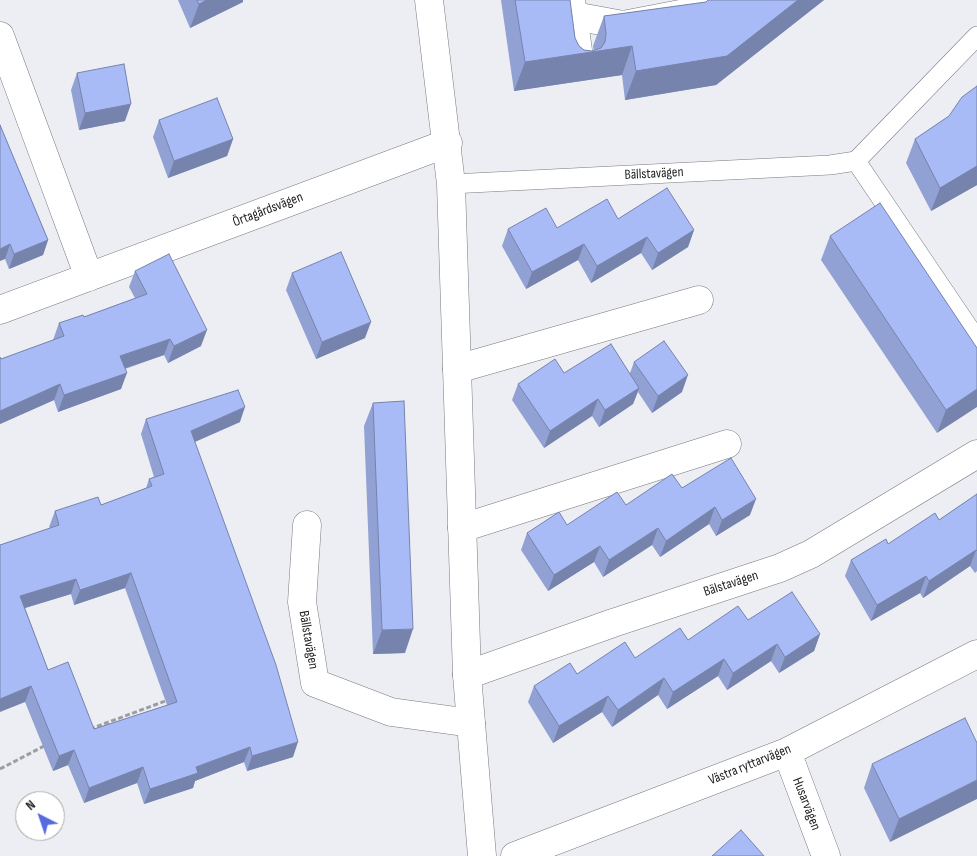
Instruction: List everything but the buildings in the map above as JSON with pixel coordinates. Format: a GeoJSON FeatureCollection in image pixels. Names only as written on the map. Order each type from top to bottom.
{"type":"FeatureCollection","features":[{"type":"Feature","properties":{"kind":"street"},"geometry":{"type":"LineString","coordinates":[[429,0],[452,184],[467,675],[482,856]]}},
{"type":"Feature","properties":{"kind":"street"},"geometry":{"type":"LineString","coordinates":[[580,65],[573,8],[623,25],[696,11],[711,0]]}},
{"type":"Feature","properties":{"kind":"street"},"geometry":{"type":"LineString","coordinates":[[0,36],[89,277]]}},
{"type":"Feature","properties":{"kind":"street","name":"Örtagårdsvägen"},"geometry":{"type":"LineString","coordinates":[[0,310],[448,143]]}},
{"type":"Feature","properties":{"kind":"street"},"geometry":{"type":"LineString","coordinates":[[457,369],[699,300]]}},
{"type":"Feature","properties":{"kind":"street"},"geometry":{"type":"LineString","coordinates":[[462,528],[727,444]]}},
{"type":"Feature","properties":{"kind":"street","name":"Bälstavägen"},"geometry":{"type":"LineString","coordinates":[[467,675],[613,622],[780,568],[811,554],[977,454]]}},
{"type":"Feature","properties":{"kind":"street","name":"Bällstavägen"},"geometry":{"type":"LineString","coordinates":[[307,525],[302,602],[315,683],[391,712],[471,723]]}},
{"type":"Feature","properties":{"kind":"street","name":"Västra ryttarvägen"},"geometry":{"type":"LineString","coordinates":[[514,856],[787,752],[977,654]]}},
{"type":"Feature","properties":{"kind":"street","name":"Husarvägen"},"geometry":{"type":"LineString","coordinates":[[787,752],[826,856]]}},
{"type":"Feature","properties":{"kind":"lane"},"geometry":{"type":"LineString","coordinates":[[977,36],[856,162],[977,340]]}},
{"type":"Feature","properties":{"kind":"lane","name":"Bällstavägen"},"geometry":{"type":"LineString","coordinates":[[452,184],[830,165],[856,162]]}},
{"type":"Feature","properties":{"kind":"path"},"geometry":{"type":"LineString","coordinates":[[84,732],[175,698]]}},
{"type":"Feature","properties":{"kind":"path"},"geometry":{"type":"LineString","coordinates":[[0,768],[47,745]]}}]}
